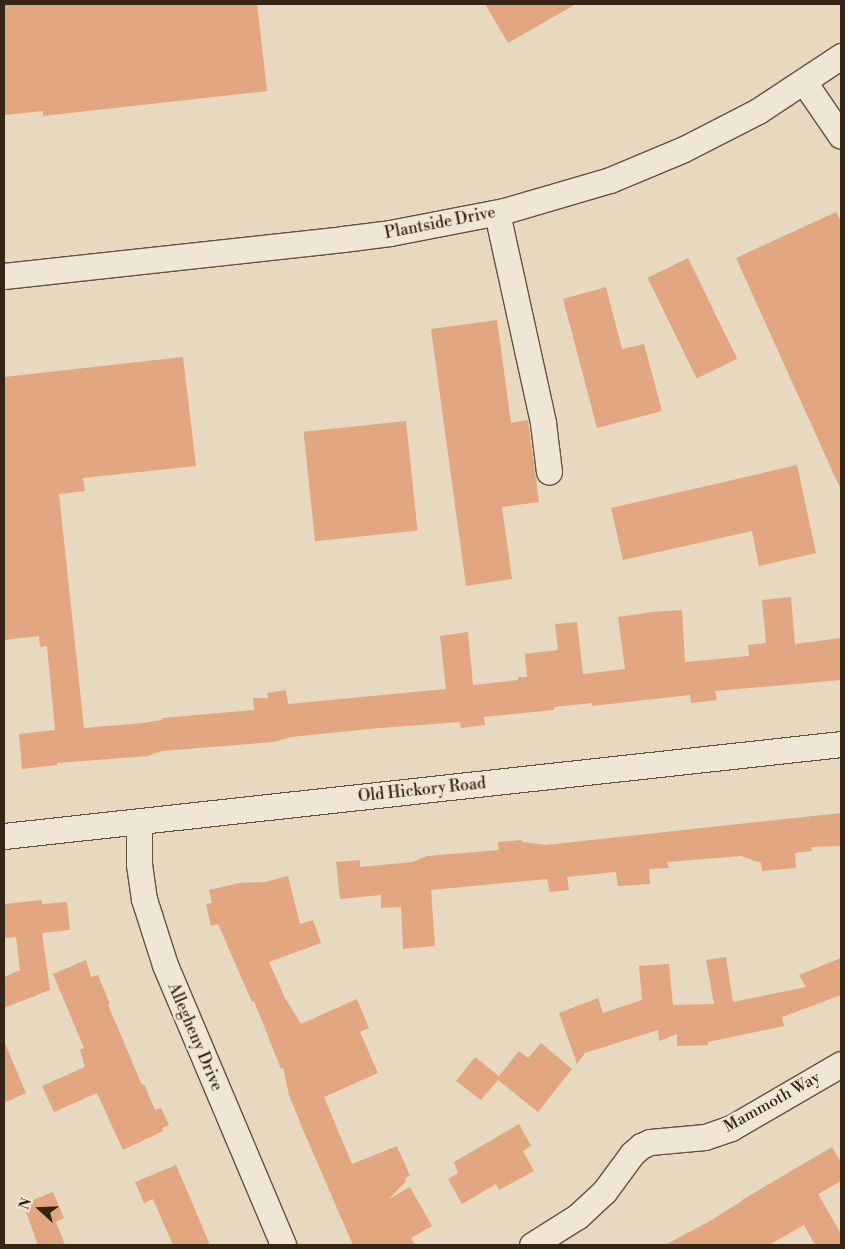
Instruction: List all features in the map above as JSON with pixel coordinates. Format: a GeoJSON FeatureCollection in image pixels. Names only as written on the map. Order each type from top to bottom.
{"type":"FeatureCollection","features":[{"type":"Feature","properties":{"kind":"street","name":"Plantside Drive"},"geometry":{"type":"LineString","coordinates":[[4,276],[343,240],[497,213],[610,180],[684,149],[758,111],[841,56]]}},
{"type":"Feature","properties":{"kind":"street"},"geometry":{"type":"LineString","coordinates":[[804,82],[841,136]]}},
{"type":"Feature","properties":{"kind":"street"},"geometry":{"type":"LineString","coordinates":[[497,213],[543,423],[549,472]]}},
{"type":"Feature","properties":{"kind":"street","name":"Old Hickory Road"},"geometry":{"type":"LineString","coordinates":[[4,836],[841,744]]}},
{"type":"Feature","properties":{"kind":"street","name":"Allegheny Drive"},"geometry":{"type":"LineString","coordinates":[[139,821],[139,864],[144,899],[165,964],[283,1245]]}},
{"type":"Feature","properties":{"kind":"street","name":"Mammoth Way"},"geometry":{"type":"LineString","coordinates":[[532,1245],[578,1216],[604,1192],[632,1154],[641,1146],[650,1142],[704,1137],[731,1128],[841,1064]]}},
{"type":"Feature","properties":{"kind":"building"},"geometry":{"type":"Polygon","coordinates":[[[4,4],[257,4],[267,91],[43,116],[43,111],[4,115],[4,4]]]}},
{"type":"Feature","properties":{"kind":"building"},"geometry":{"type":"Polygon","coordinates":[[[485,4],[576,4],[508,43],[485,4]]]}},
{"type":"Feature","properties":{"kind":"building"},"geometry":{"type":"Polygon","coordinates":[[[836,212],[841,222],[841,490],[736,258],[836,212]]]}},
{"type":"Feature","properties":{"kind":"building"},"geometry":{"type":"Polygon","coordinates":[[[688,258],[737,359],[697,378],[648,278],[688,258]]]}},
{"type":"Feature","properties":{"kind":"building"},"geometry":{"type":"Polygon","coordinates":[[[606,287],[622,349],[644,344],[662,411],[597,428],[563,299],[606,287]]]}},
{"type":"Feature","properties":{"kind":"building"},"geometry":{"type":"Polygon","coordinates":[[[497,320],[511,423],[528,420],[539,502],[502,507],[512,579],[466,586],[431,329],[497,320]]]}},
{"type":"Feature","properties":{"kind":"building"},"geometry":{"type":"Polygon","coordinates":[[[183,357],[196,466],[83,478],[85,491],[59,494],[84,728],[143,723],[162,720],[162,718],[254,710],[253,698],[268,698],[267,693],[286,690],[288,704],[446,689],[440,636],[468,632],[473,685],[518,680],[518,677],[527,677],[525,654],[558,650],[555,624],[577,622],[583,674],[625,669],[618,617],[652,612],[682,610],[685,662],[749,656],[748,645],[766,643],[762,600],[791,597],[795,644],[841,638],[841,680],[715,691],[717,700],[691,703],[690,695],[592,706],[592,703],[554,707],[554,710],[484,717],[485,725],[461,728],[460,722],[380,728],[291,737],[274,742],[162,751],[148,756],[57,763],[57,765],[22,769],[19,734],[55,730],[47,646],[40,647],[39,636],[4,640],[4,377],[183,357]]]}},
{"type":"Feature","properties":{"kind":"building"},"geometry":{"type":"Polygon","coordinates":[[[406,421],[417,530],[315,541],[304,432],[406,421]]]}},
{"type":"Feature","properties":{"kind":"building"},"geometry":{"type":"Polygon","coordinates":[[[797,465],[816,553],[759,566],[752,531],[623,560],[611,508],[797,465]]]}},
{"type":"Feature","properties":{"kind":"building"},"geometry":{"type":"Polygon","coordinates":[[[841,813],[841,846],[811,847],[812,851],[795,853],[796,868],[762,871],[761,863],[741,856],[667,862],[669,868],[649,869],[650,884],[618,886],[616,872],[567,877],[569,890],[550,892],[547,879],[431,890],[435,946],[403,949],[401,907],[381,908],[381,895],[340,899],[336,862],[360,860],[360,867],[412,862],[427,856],[499,850],[498,842],[522,840],[522,842],[546,845],[841,813]]]}},
{"type":"Feature","properties":{"kind":"building"},"geometry":{"type":"Polygon","coordinates":[[[288,876],[300,924],[313,920],[321,943],[269,962],[285,998],[301,1024],[357,999],[369,1028],[360,1032],[378,1073],[324,1097],[352,1164],[397,1146],[410,1176],[405,1178],[406,1181],[389,1199],[410,1187],[432,1226],[411,1238],[415,1245],[353,1245],[304,1132],[289,1095],[283,1068],[281,1069],[254,1001],[252,1002],[218,924],[211,926],[206,904],[212,903],[209,890],[239,883],[265,882],[288,876]]]}},
{"type":"Feature","properties":{"kind":"building"},"geometry":{"type":"Polygon","coordinates":[[[42,900],[42,904],[67,902],[70,930],[42,933],[50,990],[4,1008],[4,977],[20,970],[16,937],[4,938],[4,904],[42,900]]]}},
{"type":"Feature","properties":{"kind":"building"},"geometry":{"type":"Polygon","coordinates":[[[726,957],[733,1002],[806,987],[799,975],[841,958],[841,995],[782,1017],[784,1026],[708,1042],[708,1045],[677,1046],[677,1034],[659,1041],[658,1030],[585,1053],[577,1064],[559,1013],[598,998],[603,1013],[642,1000],[639,966],[669,964],[673,1005],[714,1004],[706,960],[726,957]]]}},
{"type":"Feature","properties":{"kind":"building"},"geometry":{"type":"Polygon","coordinates":[[[86,960],[91,977],[98,975],[110,1004],[108,1005],[142,1085],[144,1084],[155,1110],[161,1108],[169,1125],[162,1128],[163,1131],[123,1150],[97,1093],[54,1112],[42,1086],[85,1067],[80,1050],[84,1048],[53,974],[86,960]]]}},
{"type":"Feature","properties":{"kind":"building"},"geometry":{"type":"Polygon","coordinates":[[[4,1041],[26,1093],[4,1103],[4,1041]]]}},
{"type":"Feature","properties":{"kind":"building"},"geometry":{"type":"Polygon","coordinates":[[[541,1043],[572,1069],[538,1112],[498,1080],[481,1100],[456,1081],[475,1057],[499,1076],[519,1051],[528,1058],[541,1043]]]}},
{"type":"Feature","properties":{"kind":"building"},"geometry":{"type":"Polygon","coordinates":[[[519,1124],[531,1146],[523,1151],[534,1171],[499,1190],[496,1184],[462,1204],[448,1179],[458,1173],[454,1162],[519,1124]]]}},
{"type":"Feature","properties":{"kind":"building"},"geometry":{"type":"Polygon","coordinates":[[[832,1147],[841,1163],[841,1181],[818,1194],[841,1234],[841,1245],[815,1245],[804,1225],[769,1245],[665,1245],[710,1221],[832,1147]]]}},
{"type":"Feature","properties":{"kind":"building"},"geometry":{"type":"Polygon","coordinates":[[[176,1165],[210,1245],[173,1245],[153,1199],[144,1203],[135,1182],[176,1165]]]}},
{"type":"Feature","properties":{"kind":"building"},"geometry":{"type":"Polygon","coordinates":[[[53,1192],[64,1218],[56,1222],[65,1245],[38,1245],[23,1204],[53,1192]]]}}]}
